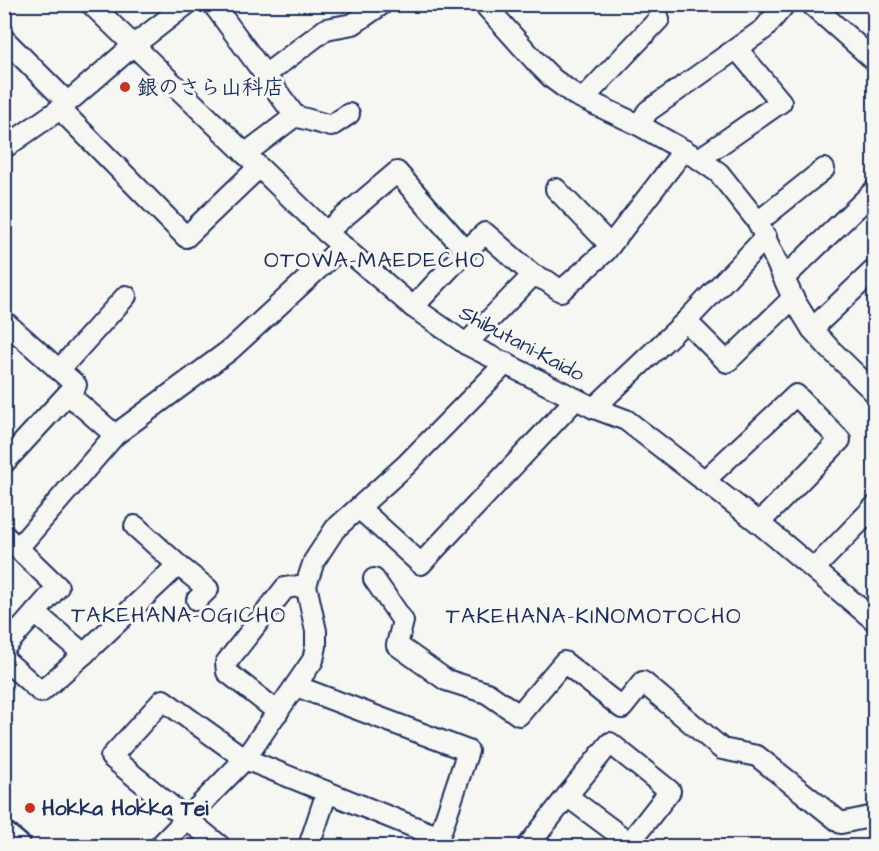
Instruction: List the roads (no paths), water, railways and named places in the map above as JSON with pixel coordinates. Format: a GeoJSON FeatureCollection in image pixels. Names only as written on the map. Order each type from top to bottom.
{"type":"FeatureCollection","features":[{"type":"Feature","properties":{"kind":"main road"},"geometry":{"type":"LineString","coordinates":[[4,836],[16,846]]}},
{"type":"Feature","properties":{"kind":"street","name":"Shibutani-Kaido"},"geometry":{"type":"LineString","coordinates":[[91,4],[251,161],[412,307],[466,344],[594,408],[626,420],[759,523],[874,620]]}},
{"type":"Feature","properties":{"kind":"street"},"geometry":{"type":"LineString","coordinates":[[4,148],[64,106],[134,45],[187,4]]}},
{"type":"Feature","properties":{"kind":"street"},"geometry":{"type":"LineString","coordinates":[[213,4],[295,116],[331,126],[350,114]]}},
{"type":"Feature","properties":{"kind":"street"},"geometry":{"type":"LineString","coordinates":[[265,75],[326,29],[353,24],[382,4]]}},
{"type":"Feature","properties":{"kind":"street"},"geometry":{"type":"LineString","coordinates":[[484,4],[553,79],[574,95],[639,125],[719,173],[762,229],[793,298],[813,329],[873,389]]}},
{"type":"Feature","properties":{"kind":"street"},"geometry":{"type":"LineString","coordinates":[[639,125],[648,111],[764,29],[785,4]]}},
{"type":"Feature","properties":{"kind":"street"},"geometry":{"type":"LineString","coordinates":[[810,4],[874,60]]}},
{"type":"Feature","properties":{"kind":"street"},"geometry":{"type":"LineString","coordinates":[[584,98],[659,19]]}},
{"type":"Feature","properties":{"kind":"street"},"geometry":{"type":"LineString","coordinates":[[4,39],[186,237],[251,161],[295,116]]}},
{"type":"Feature","properties":{"kind":"street"},"geometry":{"type":"LineString","coordinates":[[412,307],[485,233],[533,275],[547,280],[561,291],[610,245],[692,155],[781,102],[737,50]]}},
{"type":"Feature","properties":{"kind":"street"},"geometry":{"type":"LineString","coordinates":[[594,408],[686,321],[762,229],[824,170]]}},
{"type":"Feature","properties":{"kind":"street"},"geometry":{"type":"LineString","coordinates":[[326,231],[398,172],[466,251]]}},
{"type":"Feature","properties":{"kind":"street"},"geometry":{"type":"LineString","coordinates":[[556,189],[610,245]]}},
{"type":"Feature","properties":{"kind":"street"},"geometry":{"type":"LineString","coordinates":[[784,278],[874,191]]}},
{"type":"Feature","properties":{"kind":"street"},"geometry":{"type":"LineString","coordinates":[[4,648],[58,587],[11,542],[107,446],[115,435],[230,350],[343,246]]}},
{"type":"Feature","properties":{"kind":"street"},"geometry":{"type":"LineString","coordinates":[[813,329],[874,270]]}},
{"type":"Feature","properties":{"kind":"street"},"geometry":{"type":"LineString","coordinates":[[466,344],[533,275]]}},
{"type":"Feature","properties":{"kind":"street"},"geometry":{"type":"LineString","coordinates":[[59,370],[126,296]]}},
{"type":"Feature","properties":{"kind":"street"},"geometry":{"type":"LineString","coordinates":[[686,321],[726,362],[793,298]]}},
{"type":"Feature","properties":{"kind":"street"},"geometry":{"type":"LineString","coordinates":[[4,463],[76,385],[5,322]]}},
{"type":"Feature","properties":{"kind":"street"},"geometry":{"type":"LineString","coordinates":[[160,846],[245,759],[313,660],[316,632],[306,585],[314,561],[335,529],[406,465],[506,363]]}},
{"type":"Feature","properties":{"kind":"street"},"geometry":{"type":"LineString","coordinates":[[69,395],[115,435]]}},
{"type":"Feature","properties":{"kind":"street"},"geometry":{"type":"LineString","coordinates":[[704,481],[796,395],[840,440],[759,523]]}},
{"type":"Feature","properties":{"kind":"street"},"geometry":{"type":"LineString","coordinates":[[359,508],[421,564],[576,399]]}},
{"type":"Feature","properties":{"kind":"street"},"geometry":{"type":"LineString","coordinates":[[814,568],[874,507]]}},
{"type":"Feature","properties":{"kind":"street"},"geometry":{"type":"LineString","coordinates":[[135,526],[208,590],[198,600]]}},
{"type":"Feature","properties":{"kind":"street"},"geometry":{"type":"LineString","coordinates":[[4,659],[41,692],[178,565]]}},
{"type":"Feature","properties":{"kind":"street"},"geometry":{"type":"LineString","coordinates":[[374,579],[403,621],[397,645],[446,680],[487,693],[519,715],[564,662],[622,708],[643,682],[722,749],[757,756],[841,823],[874,816]]}},
{"type":"Feature","properties":{"kind":"street"},"geometry":{"type":"LineString","coordinates":[[278,712],[227,672],[226,663],[285,588],[306,585]]}},
{"type":"Feature","properties":{"kind":"street"},"geometry":{"type":"LineString","coordinates":[[35,613],[84,654]]}},
{"type":"Feature","properties":{"kind":"street"},"geometry":{"type":"LineString","coordinates":[[220,846],[111,757],[163,700],[245,759],[327,792],[438,842],[468,751],[297,686]]}},
{"type":"Feature","properties":{"kind":"street"},"geometry":{"type":"LineString","coordinates":[[528,846],[567,796],[610,742],[670,791],[630,846],[567,796]]}},
{"type":"Feature","properties":{"kind":"street"},"geometry":{"type":"LineString","coordinates":[[309,846],[327,792]]}},
{"type":"Feature","properties":{"kind":"place","name":"銀のさら山科店"},"geometry":{"type":"Point","coordinates":[125,87]}},
{"type":"Feature","properties":{"kind":"place","name":"Hokka Hokka Tei"},"geometry":{"type":"Point","coordinates":[30,808]}},
{"type":"Feature","properties":{"kind":"district","name":"OTOWA-MAEDECHO"},"geometry":{"type":"Point","coordinates":[375,259]}},
{"type":"Feature","properties":{"kind":"district","name":"TAKEHANA-OGICHO"},"geometry":{"type":"Point","coordinates":[179,614]}},
{"type":"Feature","properties":{"kind":"district","name":"TAKEHANA-KINOMOTOCHO"},"geometry":{"type":"Point","coordinates":[594,615]}}]}
